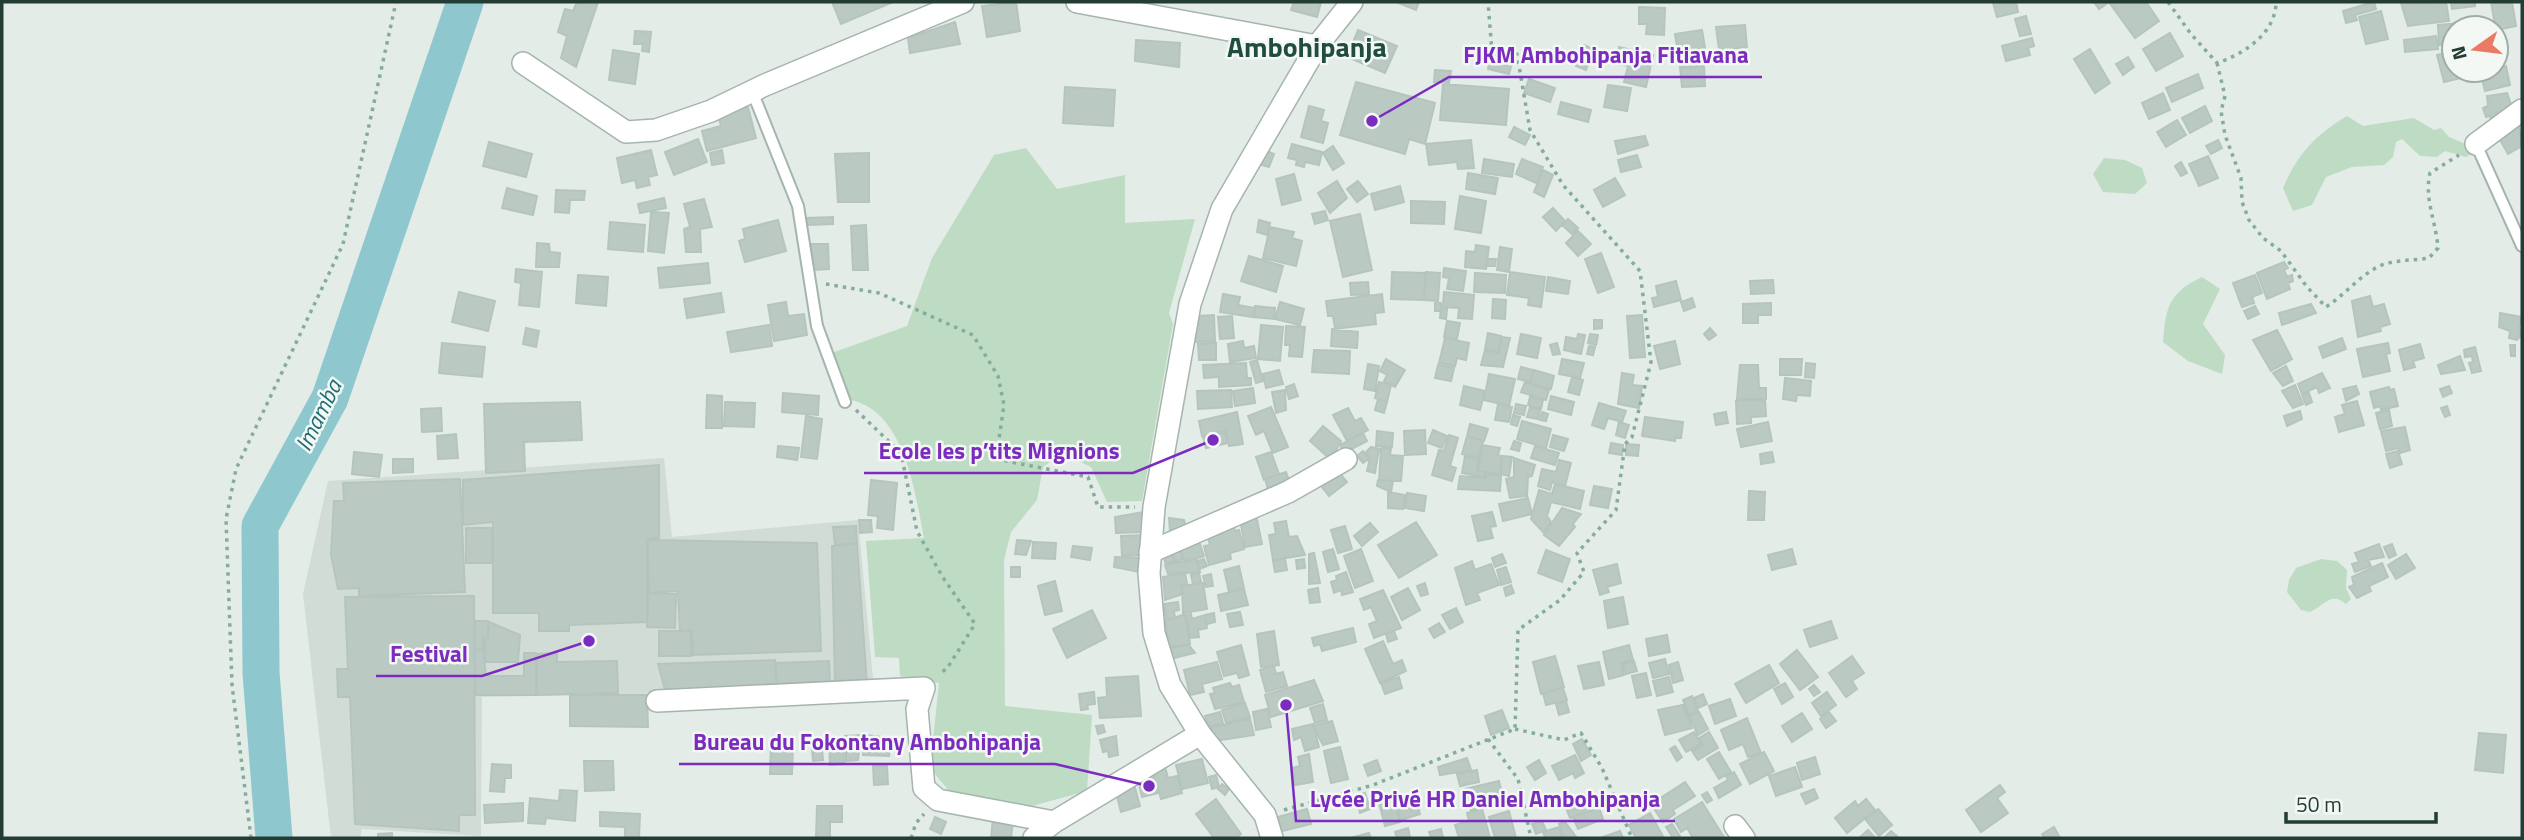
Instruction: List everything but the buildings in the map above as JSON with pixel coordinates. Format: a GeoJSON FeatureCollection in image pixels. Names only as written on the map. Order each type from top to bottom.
{"type":"FeatureCollection","features":[{"type":"Feature","properties":{"kind":"street"},"geometry":{"type":"LineString","coordinates":[[523,63],[626,132],[656,130],[711,111],[963,2]]}},
{"type":"Feature","properties":{"kind":"street"},"geometry":{"type":"LineString","coordinates":[[1077,2],[1317,46]]}},
{"type":"Feature","properties":{"kind":"street"},"geometry":{"type":"LineString","coordinates":[[1272,838],[1265,815],[1200,734],[1170,685],[1154,633],[1150,552],[1154,507],[1190,304],[1222,209],[1317,46],[1352,2]]}},
{"type":"Feature","properties":{"kind":"street"},"geometry":{"type":"LineString","coordinates":[[2476,144],[2522,110]]}},
{"type":"Feature","properties":{"kind":"street"},"geometry":{"type":"LineString","coordinates":[[1150,552],[1288,492],[1346,459]]}},
{"type":"Feature","properties":{"kind":"street"},"geometry":{"type":"LineString","coordinates":[[657,701],[924,688],[917,709],[924,788],[938,800],[1054,822]]}},
{"type":"Feature","properties":{"kind":"street"},"geometry":{"type":"LineString","coordinates":[[1034,838],[1054,822],[1200,734]]}},
{"type":"Feature","properties":{"kind":"lane"},"geometry":{"type":"LineString","coordinates":[[752,91],[798,206],[807,280],[817,326],[845,402]]}},
{"type":"Feature","properties":{"kind":"lane"},"geometry":{"type":"LineString","coordinates":[[2476,144],[2522,246]]}},
{"type":"Feature","properties":{"kind":"path"},"geometry":{"type":"LineString","coordinates":[[251,838],[232,685],[226,519],[236,469],[343,244],[396,2]]}},
{"type":"Feature","properties":{"kind":"path"},"geometry":{"type":"LineString","coordinates":[[1488,2],[1492,52],[1517,54],[1531,130],[1563,186],[1640,271],[1651,362],[1632,437],[1625,444],[1616,510],[1577,553],[1584,572],[1560,600],[1518,630],[1515,729]]}},
{"type":"Feature","properties":{"kind":"path"},"geometry":{"type":"LineString","coordinates":[[2168,2],[2191,34],[2217,63],[2225,96],[2221,111],[2225,135],[2241,178],[2242,202],[2249,220],[2263,238],[2281,251],[2307,287],[2326,307],[2347,294],[2375,268],[2393,262],[2429,258],[2438,248],[2437,226],[2426,190],[2430,173],[2476,144]]}},
{"type":"Feature","properties":{"kind":"path"},"geometry":{"type":"LineString","coordinates":[[2217,63],[2236,57],[2270,28],[2276,14],[2276,2]]}},
{"type":"Feature","properties":{"kind":"path"},"geometry":{"type":"LineString","coordinates":[[807,280],[879,293],[973,335],[998,376],[1002,396],[996,459],[1088,477],[1098,507],[1154,507]]}},
{"type":"Feature","properties":{"kind":"path"},"geometry":{"type":"LineString","coordinates":[[845,402],[901,453],[917,531],[942,576],[975,624],[948,667],[924,688]]}},
{"type":"Feature","properties":{"kind":"path"},"geometry":{"type":"LineString","coordinates":[[1265,815],[1373,785],[1515,729],[1564,740],[1581,733],[1602,768],[1632,838]]}},
{"type":"Feature","properties":{"kind":"path"},"geometry":{"type":"LineString","coordinates":[[1488,739],[1518,779],[1531,838]]}},
{"type":"Feature","properties":{"kind":"path"},"geometry":{"type":"LineString","coordinates":[[911,838],[916,823],[938,800]]}},
{"type":"Feature","properties":{"kind":"shaded area"},"geometry":{"type":"Polygon","coordinates":[[[664,458],[672,537],[858,520],[874,689],[482,697],[481,836],[362,829],[360,838],[331,838],[303,594],[328,481],[664,458]]]}},
{"type":"Feature","properties":{"kind":"green space"},"geometry":{"type":"Polygon","coordinates":[[[2347,116],[2363,126],[2414,118],[2434,130],[2441,128],[2449,137],[2468,145],[2471,154],[2466,157],[2445,151],[2437,157],[2420,156],[2402,139],[2396,142],[2393,157],[2384,165],[2352,167],[2326,177],[2312,205],[2293,211],[2283,188],[2295,165],[2317,138],[2347,116]]]}},
{"type":"Feature","properties":{"kind":"green space"},"geometry":{"type":"Polygon","coordinates":[[[1026,148],[1057,189],[1125,175],[1125,223],[1195,219],[1169,313],[1173,324],[1142,501],[1107,502],[1091,467],[1062,453],[1043,467],[1037,500],[1011,532],[1004,560],[1005,706],[1092,715],[1087,791],[1021,809],[953,796],[930,768],[939,683],[900,676],[899,658],[875,657],[866,541],[924,538],[911,477],[895,437],[884,420],[869,407],[851,400],[829,354],[907,326],[932,258],[994,155],[1026,148]]]}},
{"type":"Feature","properties":{"kind":"green space"},"geometry":{"type":"Polygon","coordinates":[[[2104,158],[2125,160],[2142,168],[2147,183],[2135,194],[2103,192],[2093,174],[2104,158]]]}},
{"type":"Feature","properties":{"kind":"green space"},"geometry":{"type":"Polygon","coordinates":[[[2202,277],[2220,289],[2203,324],[2225,355],[2222,374],[2188,361],[2163,342],[2171,302],[2182,289],[2202,277]]]}},
{"type":"Feature","properties":{"kind":"green space"},"geometry":{"type":"Polygon","coordinates":[[[2321,559],[2337,561],[2347,570],[2346,588],[2351,599],[2346,604],[2332,599],[2310,612],[2301,610],[2287,592],[2289,580],[2296,568],[2321,559]]]}},
{"type":"Feature","properties":{"kind":"waterway","name":"Imamba"},"geometry":{"type":"LineString","coordinates":[[274,838],[261,673],[260,526],[330,398],[465,2]]}},
{"type":"Feature","properties":{"kind":"place","name":"FJKM Ambohipanja Fitiavana"},"geometry":{"type":"Point","coordinates":[1372,121]}},
{"type":"Feature","properties":{"kind":"place","name":"Ecole les p’tits Mignions"},"geometry":{"type":"Point","coordinates":[1213,440]}},
{"type":"Feature","properties":{"kind":"place","name":"Festival"},"geometry":{"type":"Point","coordinates":[589,641]}},
{"type":"Feature","properties":{"kind":"place","name":"Lycée Privé HR Daniel Ambohipanja"},"geometry":{"type":"Point","coordinates":[1286,705]}},
{"type":"Feature","properties":{"kind":"place","name":"Bureau du Fokontany Ambohipanja"},"geometry":{"type":"Point","coordinates":[1149,786]}},
{"type":"Feature","properties":{"kind":"district","name":"Ambohipanja"},"geometry":{"type":"Point","coordinates":[1307,46]}}]}
